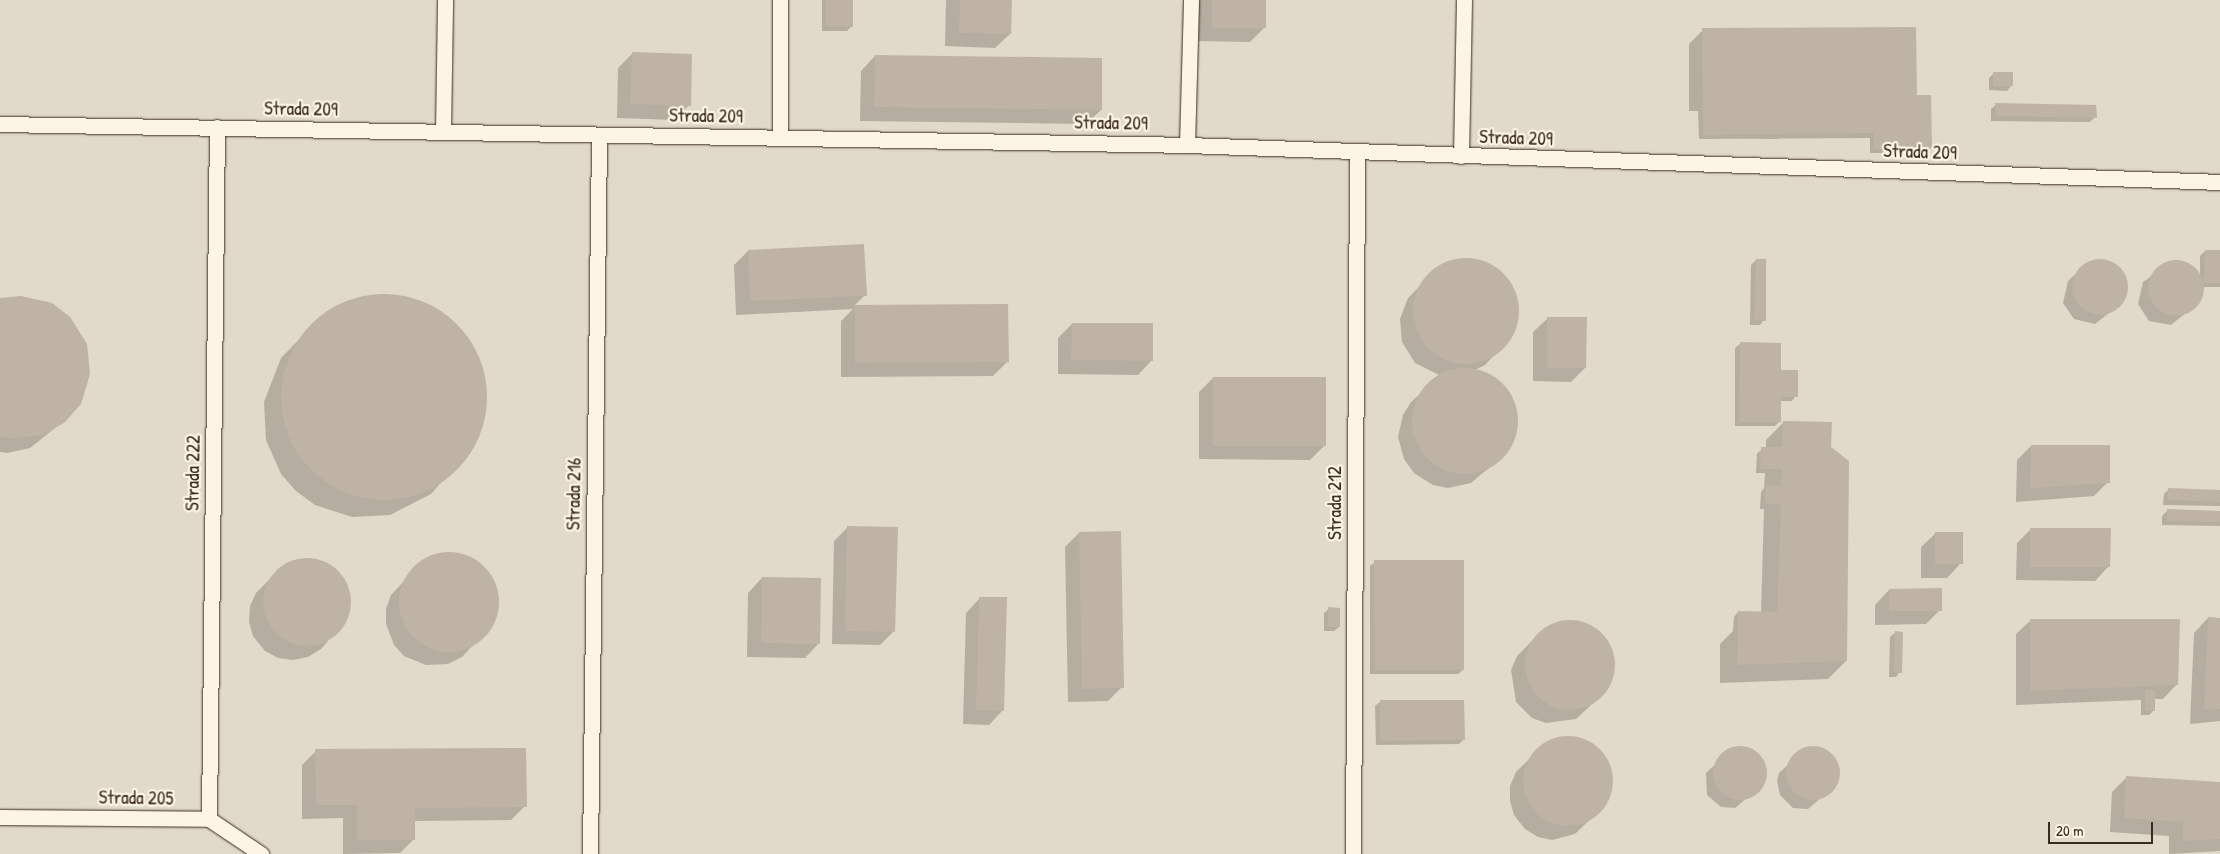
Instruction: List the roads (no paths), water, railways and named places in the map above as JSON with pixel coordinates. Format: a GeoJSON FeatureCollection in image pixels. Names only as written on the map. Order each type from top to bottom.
{"type":"FeatureCollection","features":[{"type":"Feature","properties":{"kind":"lane"},"geometry":{"type":"LineString","coordinates":[[443,132],[445,0]]}},
{"type":"Feature","properties":{"kind":"lane"},"geometry":{"type":"LineString","coordinates":[[780,0],[780,138]]}},
{"type":"Feature","properties":{"kind":"lane"},"geometry":{"type":"LineString","coordinates":[[1187,145],[1191,0]]}},
{"type":"Feature","properties":{"kind":"lane"},"geometry":{"type":"LineString","coordinates":[[1461,156],[1464,0]]}},
{"type":"Feature","properties":{"kind":"lane","name":"Strada 209"},"geometry":{"type":"LineString","coordinates":[[0,124],[1187,145],[1357,153],[2220,182]]}},
{"type":"Feature","properties":{"kind":"lane","name":"Strada 222"},"geometry":{"type":"LineString","coordinates":[[209,819],[217,127]]}},
{"type":"Feature","properties":{"kind":"lane","name":"Strada 216"},"geometry":{"type":"LineString","coordinates":[[590,854],[599,135]]}},
{"type":"Feature","properties":{"kind":"lane","name":"Strada 212"},"geometry":{"type":"LineString","coordinates":[[1354,854],[1357,153]]}},
{"type":"Feature","properties":{"kind":"lane","name":"Strada 205"},"geometry":{"type":"LineString","coordinates":[[0,817],[209,819]]}},
{"type":"Feature","properties":{"kind":"lane"},"geometry":{"type":"LineString","coordinates":[[209,819],[261,854]]}}]}
